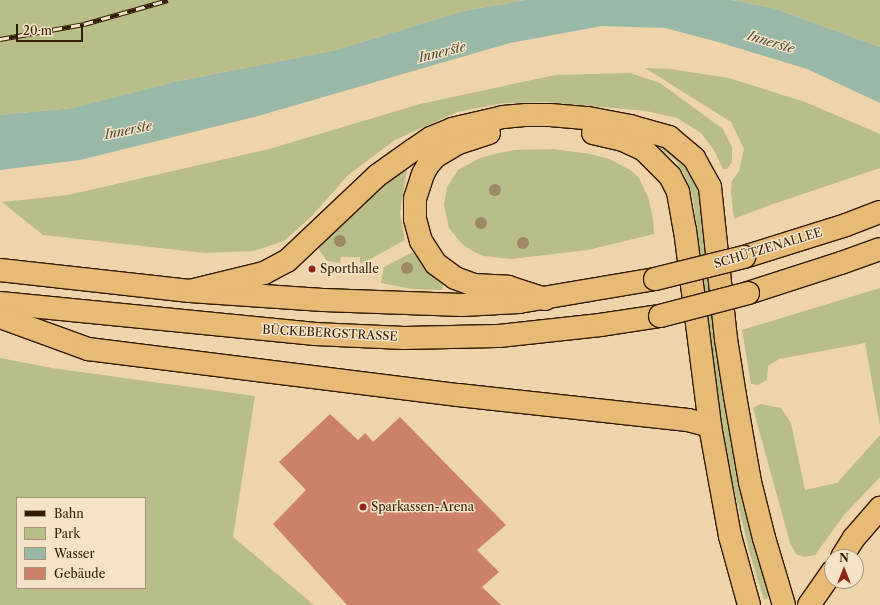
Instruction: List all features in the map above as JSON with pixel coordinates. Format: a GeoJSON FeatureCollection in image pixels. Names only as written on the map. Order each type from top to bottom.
{"type":"FeatureCollection","features":[{"type":"Feature","properties":{"kind":"highway"},"geometry":{"type":"LineString","coordinates":[[190,291],[264,273],[287,261],[383,172],[431,138],[452,129],[503,117],[550,115],[608,121],[642,128],[669,137],[694,158],[710,187],[726,339],[739,420],[750,482],[764,538],[784,605]]}},
{"type":"Feature","properties":{"kind":"highway"},"geometry":{"type":"LineString","coordinates":[[545,298],[508,287],[474,285],[463,282],[447,274],[430,258],[421,241],[414,208],[417,190],[423,174],[435,158],[458,143],[482,135],[520,129],[552,129],[610,136],[633,144],[654,159],[676,185],[681,204],[710,426],[730,536],[749,605]]}},
{"type":"Feature","properties":{"kind":"highway","name":"SCHÜTZENALLEE"},"geometry":{"type":"LineString","coordinates":[[545,298],[655,279],[744,256],[846,225],[880,212]]}},
{"type":"Feature","properties":{"kind":"highway","name":"BÜCKEBERGSTRASSE"},"geometry":{"type":"LineString","coordinates":[[0,303],[300,333],[404,338],[499,336],[554,331],[660,316],[748,293],[880,249]]}},
{"type":"Feature","properties":{"kind":"highway"},"geometry":{"type":"LineString","coordinates":[[0,270],[190,291],[323,300],[455,305],[519,302],[545,298]]}},
{"type":"Feature","properties":{"kind":"highway"},"geometry":{"type":"LineString","coordinates":[[0,317],[88,349],[458,395],[688,420],[710,426]]}},
{"type":"Feature","properties":{"kind":"highway"},"geometry":{"type":"LineString","coordinates":[[847,549],[854,538],[880,508]]}},
{"type":"Feature","properties":{"kind":"highway"},"geometry":{"type":"LineString","coordinates":[[809,605],[824,583]]}},
{"type":"Feature","properties":{"kind":"highway"},"geometry":{"type":"LineString","coordinates":[[830,605],[831,589]]}},
{"type":"Feature","properties":{"kind":"green space"},"geometry":{"type":"Polygon","coordinates":[[[0,0],[525,0],[463,11],[336,50],[174,82],[72,108],[0,115],[0,0]]]}},
{"type":"Feature","properties":{"kind":"green space"},"geometry":{"type":"Polygon","coordinates":[[[731,0],[880,0],[880,47],[773,8],[731,0]]]}},
{"type":"Feature","properties":{"kind":"green space"},"geometry":{"type":"Polygon","coordinates":[[[645,68],[670,69],[729,78],[805,102],[880,134],[880,168],[770,205],[734,219],[731,192],[732,181],[739,171],[744,149],[731,122],[645,68]]]}},
{"type":"Feature","properties":{"kind":"green space"},"geometry":{"type":"Polygon","coordinates":[[[630,73],[660,83],[723,129],[732,147],[732,162],[727,169],[723,169],[714,150],[701,133],[677,118],[646,111],[546,102],[504,103],[457,112],[395,140],[348,175],[312,216],[284,241],[254,251],[205,253],[43,235],[2,202],[68,195],[269,149],[420,104],[555,75],[630,73]]]}},
{"type":"Feature","properties":{"kind":"green space"},"geometry":{"type":"Polygon","coordinates":[[[650,137],[682,156],[704,196],[774,595],[764,600],[750,554],[727,460],[715,390],[693,198],[685,176],[676,161],[651,141],[650,137]]]}},
{"type":"Feature","properties":{"kind":"green space"},"geometry":{"type":"Polygon","coordinates":[[[553,149],[590,154],[609,159],[632,171],[639,178],[648,197],[653,218],[654,234],[588,250],[511,259],[484,256],[474,252],[462,244],[449,228],[444,205],[447,187],[458,170],[480,158],[495,154],[514,150],[553,149]]]}},
{"type":"Feature","properties":{"kind":"green space"},"geometry":{"type":"Polygon","coordinates":[[[400,169],[407,170],[400,213],[405,240],[363,263],[360,263],[360,257],[341,257],[340,263],[327,261],[319,250],[319,247],[363,202],[400,169]]]}},
{"type":"Feature","properties":{"kind":"green space"},"geometry":{"type":"Polygon","coordinates":[[[413,252],[427,271],[443,284],[442,290],[412,289],[381,283],[384,267],[413,252]]]}},
{"type":"Feature","properties":{"kind":"green space"},"geometry":{"type":"Polygon","coordinates":[[[880,288],[880,426],[865,343],[779,359],[768,366],[767,380],[758,385],[751,384],[742,330],[880,288]]]}},
{"type":"Feature","properties":{"kind":"green space"},"geometry":{"type":"Polygon","coordinates":[[[0,358],[52,368],[255,396],[233,537],[314,605],[0,605],[0,358]]]}},
{"type":"Feature","properties":{"kind":"green space"},"geometry":{"type":"Polygon","coordinates":[[[761,404],[781,408],[791,423],[805,490],[837,483],[880,435],[880,477],[844,515],[815,555],[804,557],[796,554],[790,543],[753,408],[761,404]]]}},
{"type":"Feature","properties":{"kind":"water","name":"Innerste"},"geometry":{"type":"Polygon","coordinates":[[[525,0],[731,0],[773,8],[880,47],[880,103],[807,69],[718,42],[665,28],[602,26],[510,43],[258,116],[80,160],[0,170],[0,115],[72,108],[174,82],[336,50],[463,11],[525,0]]]}},
{"type":"Feature","properties":{"kind":"building","name":"Sparkassen-Arena"},"geometry":{"type":"Polygon","coordinates":[[[330,414],[358,440],[365,433],[373,442],[400,417],[506,525],[477,550],[499,572],[482,587],[501,605],[347,605],[273,524],[306,490],[279,462],[330,414]]]}},
{"type":"Feature","properties":{"kind":"railway"},"geometry":{"type":"LineString","coordinates":[[0,39],[84,24],[168,0]]}},
{"type":"Feature","properties":{"kind":"place","name":"Sporthalle"},"geometry":{"type":"Point","coordinates":[312,269]}},
{"type":"Feature","properties":{"kind":"place","name":"Sparkassen-Arena"},"geometry":{"type":"Point","coordinates":[363,507]}}]}
